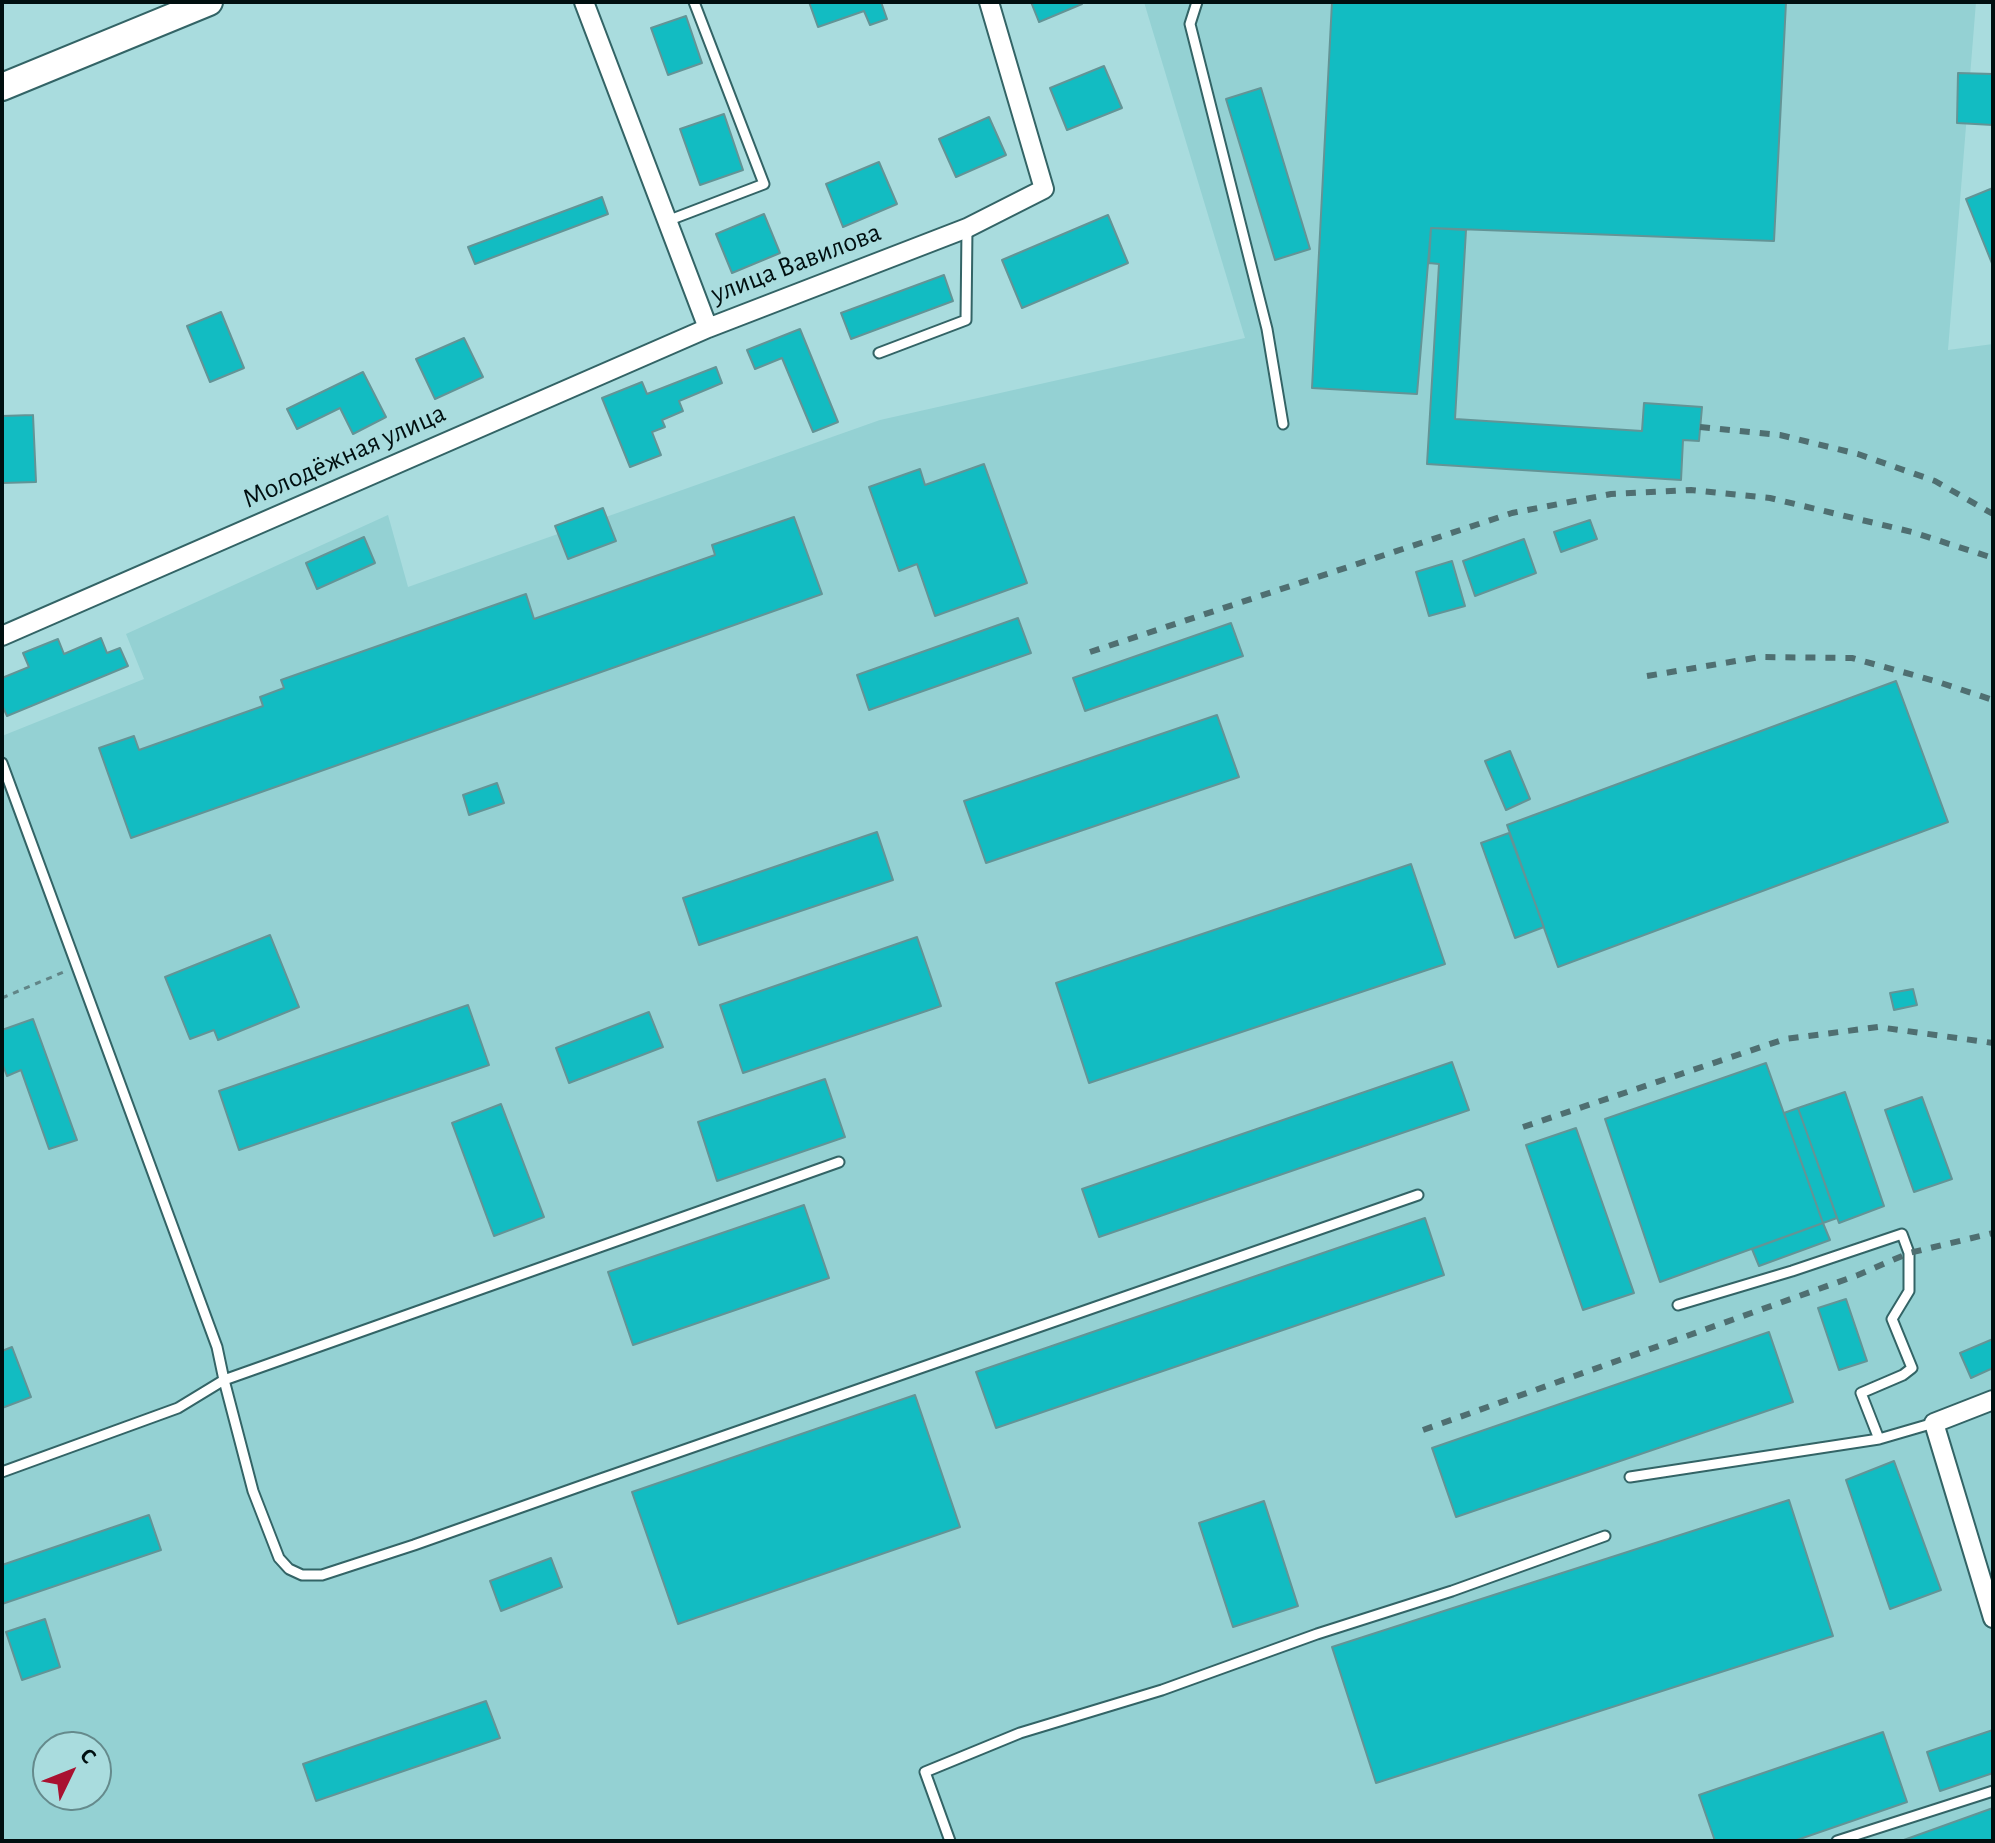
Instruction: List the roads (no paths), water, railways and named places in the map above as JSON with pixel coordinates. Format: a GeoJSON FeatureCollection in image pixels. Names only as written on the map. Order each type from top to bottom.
{"type":"FeatureCollection","features":[{"type":"Feature","properties":{"kind":"main road"},"geometry":{"type":"LineString","coordinates":[[2,87],[209,2]]}},
{"type":"Feature","properties":{"kind":"street","name":"улица Вавилова"},"geometry":{"type":"LineString","coordinates":[[584,2],[708,328],[967,228],[1044,189],[989,2]]}},
{"type":"Feature","properties":{"kind":"street","name":"Молодёжная улица"},"geometry":{"type":"LineString","coordinates":[[2,636],[708,328]]}},
{"type":"Feature","properties":{"kind":"street"},"geometry":{"type":"LineString","coordinates":[[1993,1400],[1934,1423],[1993,1618]]}},
{"type":"Feature","properties":{"kind":"lane"},"geometry":{"type":"LineString","coordinates":[[667,221],[764,184],[694,2]]}},
{"type":"Feature","properties":{"kind":"lane"},"geometry":{"type":"LineString","coordinates":[[1197,2],[1190,24],[1267,329],[1283,424]]}},
{"type":"Feature","properties":{"kind":"lane"},"geometry":{"type":"LineString","coordinates":[[879,353],[966,320],[967,228]]}},
{"type":"Feature","properties":{"kind":"lane"},"geometry":{"type":"LineString","coordinates":[[2,763],[217,1347],[253,1491],[279,1558],[289,1569],[302,1575],[322,1575],[414,1545],[1418,1195]]}},
{"type":"Feature","properties":{"kind":"lane"},"geometry":{"type":"LineString","coordinates":[[2,1472],[178,1408],[224,1380],[839,1162]]}},
{"type":"Feature","properties":{"kind":"lane"},"geometry":{"type":"LineString","coordinates":[[1678,1305],[1902,1234],[1909,1253],[1909,1291],[1892,1319],[1912,1368],[1861,1393],[1879,1439]]}},
{"type":"Feature","properties":{"kind":"lane"},"geometry":{"type":"LineString","coordinates":[[1630,1477],[1879,1439],[1934,1423]]}},
{"type":"Feature","properties":{"kind":"lane"},"geometry":{"type":"LineString","coordinates":[[950,1841],[925,1772],[1020,1733],[1162,1690],[1605,1536]]}},
{"type":"Feature","properties":{"kind":"lane"},"geometry":{"type":"LineString","coordinates":[[1837,1841],[1993,1791]]}},
{"type":"Feature","properties":{"kind":"railway"},"geometry":{"type":"LineString","coordinates":[[1700,427],[1780,435],[1858,454],[1935,481],[1993,514]]}},
{"type":"Feature","properties":{"kind":"railway"},"geometry":{"type":"LineString","coordinates":[[1090,652],[1512,513],[1611,494],[1691,490],[1770,498],[1912,532],[1993,558]]}},
{"type":"Feature","properties":{"kind":"railway"},"geometry":{"type":"LineString","coordinates":[[1647,676],[1760,657],[1852,658],[1993,700]]}},
{"type":"Feature","properties":{"kind":"railway"},"geometry":{"type":"LineString","coordinates":[[1523,1127],[1785,1039],[1878,1027],[1993,1043]]}},
{"type":"Feature","properties":{"kind":"railway"},"geometry":{"type":"LineString","coordinates":[[1423,1430],[1858,1275],[1909,1253],[1993,1233]]}}]}
